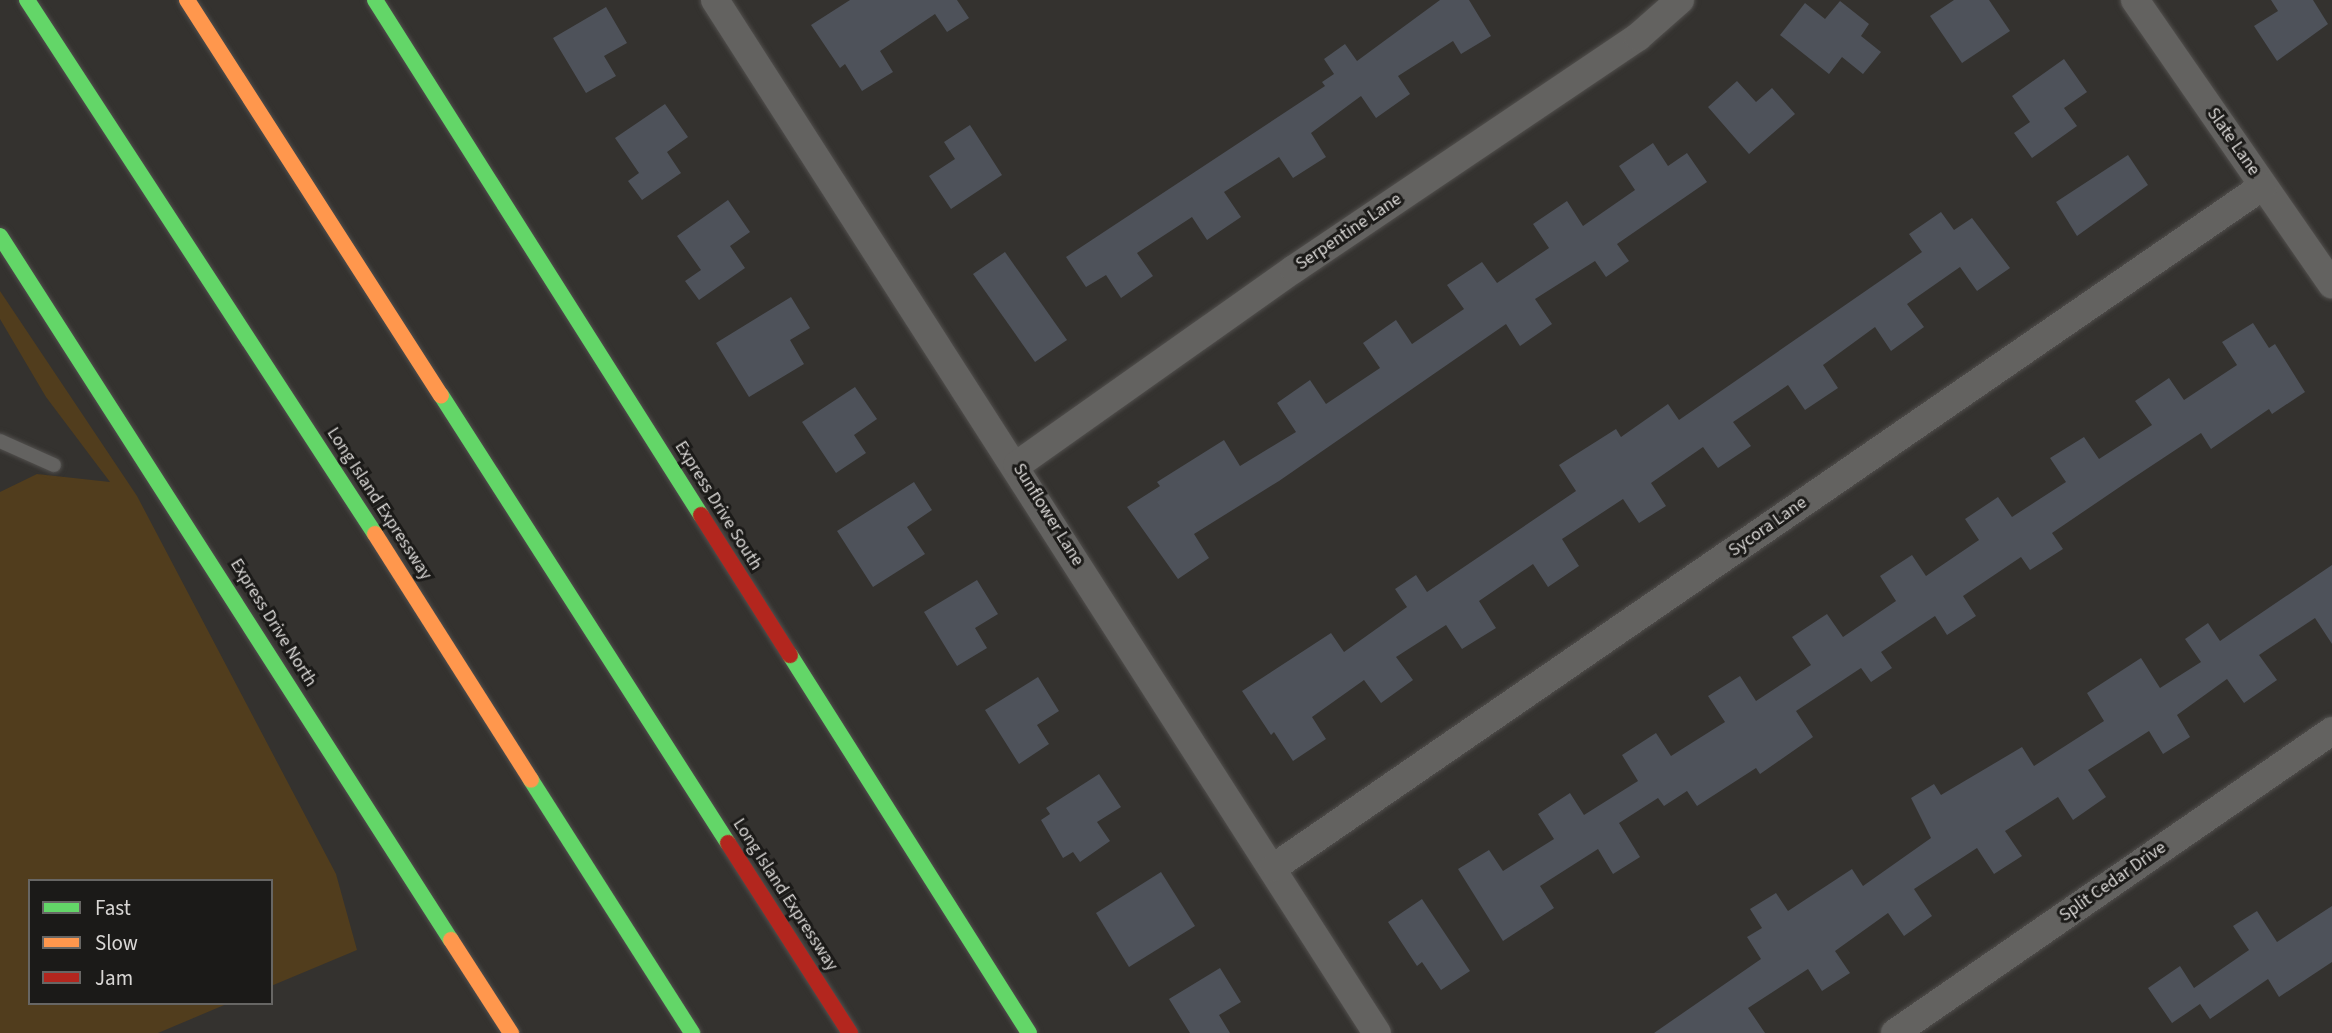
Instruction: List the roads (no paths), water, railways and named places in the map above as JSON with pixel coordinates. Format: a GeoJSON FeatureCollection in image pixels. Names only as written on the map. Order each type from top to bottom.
{"type":"FeatureCollection","features":[{"type":"Feature","properties":{"kind":"main road","name":"Long Island Expressway"},"geometry":{"type":"LineString","coordinates":[[27,0],[308,429],[692,1033]]}},
{"type":"Feature","properties":{"kind":"main road","name":"Long Island Expressway"},"geometry":{"type":"LineString","coordinates":[[187,0],[850,1033]]}},
{"type":"Feature","properties":{"kind":"main road","name":"Express Drive South"},"geometry":{"type":"LineString","coordinates":[[375,0],[1029,1033]]}},
{"type":"Feature","properties":{"kind":"main road","name":"Express Drive North"},"geometry":{"type":"LineString","coordinates":[[0,236],[511,1033]]}},
{"type":"Feature","properties":{"kind":"street","name":"Sunflower Lane"},"geometry":{"type":"LineString","coordinates":[[715,0],[1017,466],[1377,1033]]}},
{"type":"Feature","properties":{"kind":"street","name":"Serpentine Lane"},"geometry":{"type":"LineString","coordinates":[[1017,466],[1294,270],[1638,37],[1680,0]]}},
{"type":"Feature","properties":{"kind":"street","name":"Slate Lane"},"geometry":{"type":"LineString","coordinates":[[2135,0],[2332,284]]}},
{"type":"Feature","properties":{"kind":"street","name":"Sycora Lane"},"geometry":{"type":"LineString","coordinates":[[1273,868],[2263,186]]}},
{"type":"Feature","properties":{"kind":"street","name":"Split Cedar Drive"},"geometry":{"type":"LineString","coordinates":[[1895,1033],[2332,732]]}},
{"type":"Feature","properties":{"kind":"lane"},"geometry":{"type":"LineString","coordinates":[[0,440],[54,465]]}}]}
